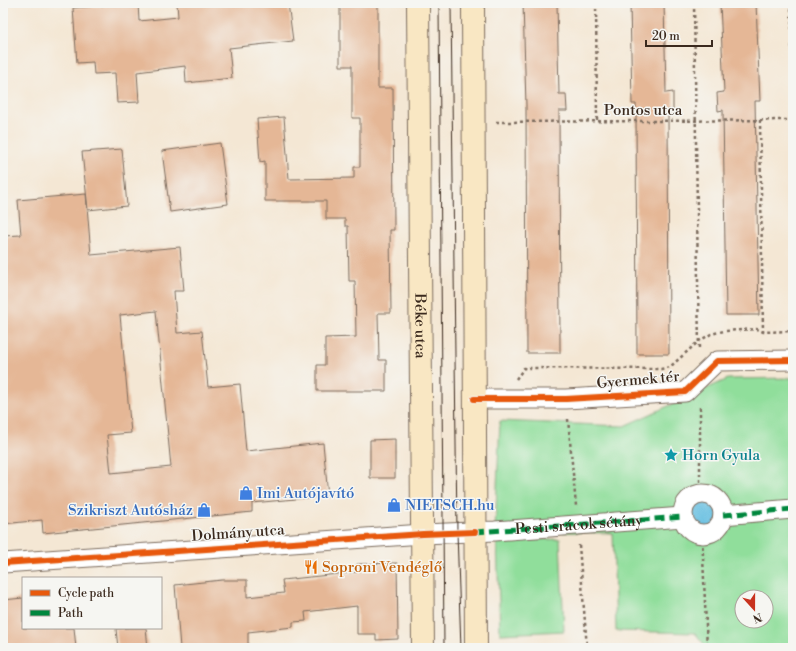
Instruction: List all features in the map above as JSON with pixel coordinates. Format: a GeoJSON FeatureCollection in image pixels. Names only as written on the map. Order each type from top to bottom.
{"type":"FeatureCollection","features":[{"type":"Feature","properties":{"kind":"main road","name":"Béke utca"},"geometry":{"type":"LineString","coordinates":[[418,3],[423,648]]}},
{"type":"Feature","properties":{"kind":"main road"},"geometry":{"type":"LineString","coordinates":[[473,3],[476,648]]}},
{"type":"Feature","properties":{"kind":"street","name":"Gyermek tér"},"geometry":{"type":"LineString","coordinates":[[474,399],[566,399],[685,392],[717,361],[793,360]]}},
{"type":"Feature","properties":{"kind":"street"},"geometry":{"type":"LineString","coordinates":[[700,494],[706,494],[716,498],[720,504],[723,515],[722,522],[713,532],[702,534],[695,533],[688,527],[683,516],[683,509],[686,503],[691,498],[700,494]]}},
{"type":"Feature","properties":{"kind":"street"},"geometry":{"type":"LineString","coordinates":[[723,515],[793,509]]}},
{"type":"Feature","properties":{"kind":"street","name":"Pesti srácok sétány"},"geometry":{"type":"LineString","coordinates":[[475,532],[683,516]]}},
{"type":"Feature","properties":{"kind":"street","name":"Dolmány utca"},"geometry":{"type":"LineString","coordinates":[[3,563],[423,534],[475,532]]}},
{"type":"Feature","properties":{"kind":"path"},"geometry":{"type":"LineString","coordinates":[[596,3],[597,121]]}},
{"type":"Feature","properties":{"kind":"path"},"geometry":{"type":"LineString","coordinates":[[694,3],[700,377],[700,494]]}},
{"type":"Feature","properties":{"kind":"path"},"geometry":{"type":"LineString","coordinates":[[791,3],[793,99]]}},
{"type":"Feature","properties":{"kind":"path"},"geometry":{"type":"LineString","coordinates":[[760,120],[763,332]]}},
{"type":"Feature","properties":{"kind":"path"},"geometry":{"type":"LineString","coordinates":[[510,381],[515,380],[524,368],[661,369],[670,367],[699,340],[711,334],[724,331],[757,329],[763,332],[793,331]]}},
{"type":"Feature","properties":{"kind":"path"},"geometry":{"type":"LineString","coordinates":[[566,399],[578,524],[586,648]]}},
{"type":"Feature","properties":{"kind":"path"},"geometry":{"type":"LineString","coordinates":[[702,534],[707,648]]}},
{"type":"Feature","properties":{"kind":"green space"},"geometry":{"type":"Polygon","coordinates":[[[793,378],[793,648],[707,648],[695,633],[616,631],[613,533],[495,531],[500,421],[624,426],[728,379],[793,378]]]}},
{"type":"Feature","properties":{"kind":"green space"},"geometry":{"type":"Polygon","coordinates":[[[560,539],[564,631],[500,634],[497,541],[560,539]]]}},
{"type":"Feature","properties":{"kind":"water"},"geometry":{"type":"Polygon","coordinates":[[[703,498],[709,499],[716,505],[719,514],[718,520],[712,527],[703,530],[697,529],[690,523],[687,514],[688,508],[694,501],[703,498]]]}},
{"type":"Feature","properties":{"kind":"building"},"geometry":{"type":"Polygon","coordinates":[[[110,3],[138,3],[139,21],[178,17],[177,3],[288,3],[293,41],[229,48],[232,78],[186,83],[185,66],[137,72],[139,102],[117,103],[115,73],[94,74],[93,62],[77,63],[73,8],[111,5],[110,3]]]}},
{"type":"Feature","properties":{"kind":"building"},"geometry":{"type":"Polygon","coordinates":[[[340,3],[378,3],[378,88],[393,88],[394,230],[390,230],[391,313],[378,313],[379,360],[386,360],[386,391],[317,391],[317,365],[325,365],[325,338],[356,337],[355,281],[349,281],[348,226],[345,226],[345,219],[326,219],[326,201],[265,201],[265,161],[260,162],[257,119],[284,117],[289,179],[354,178],[354,167],[360,167],[360,118],[352,118],[352,66],[340,66],[340,3]]]}},
{"type":"Feature","properties":{"kind":"building"},"geometry":{"type":"Polygon","coordinates":[[[523,3],[557,3],[559,94],[566,94],[567,111],[559,111],[560,353],[527,353],[526,105],[523,3]]]}},
{"type":"Feature","properties":{"kind":"building"},"geometry":{"type":"Polygon","coordinates":[[[630,3],[664,3],[666,93],[673,92],[673,110],[668,110],[669,354],[637,354],[636,104],[632,104],[630,3]]]}},
{"type":"Feature","properties":{"kind":"building"},"geometry":{"type":"Polygon","coordinates":[[[720,3],[756,3],[760,101],[755,101],[759,315],[726,315],[723,110],[718,111],[717,93],[724,92],[720,3]]]}},
{"type":"Feature","properties":{"kind":"building"},"geometry":{"type":"Polygon","coordinates":[[[220,143],[228,204],[170,212],[162,151],[220,143]]]}},
{"type":"Feature","properties":{"kind":"building"},"geometry":{"type":"Polygon","coordinates":[[[122,149],[127,206],[88,210],[82,152],[122,149]]]}},
{"type":"Feature","properties":{"kind":"building"},"geometry":{"type":"Polygon","coordinates":[[[86,194],[91,255],[180,247],[184,291],[174,291],[177,333],[202,331],[208,387],[240,384],[246,451],[323,443],[328,496],[252,503],[252,512],[43,533],[42,520],[3,524],[3,236],[21,235],[18,200],[86,194]],[[156,311],[120,315],[131,433],[107,435],[111,473],[171,467],[156,311]]]}},
{"type":"Feature","properties":{"kind":"building"},"geometry":{"type":"Polygon","coordinates":[[[395,439],[395,478],[370,478],[370,440],[395,439]]]}},
{"type":"Feature","properties":{"kind":"building"},"geometry":{"type":"Polygon","coordinates":[[[397,563],[398,639],[376,640],[376,634],[357,634],[357,606],[305,612],[306,621],[293,622],[293,627],[248,632],[248,648],[180,648],[175,585],[222,580],[247,580],[247,597],[284,593],[282,580],[357,572],[357,564],[397,563]]]}},
{"type":"Feature","properties":{"kind":"building"},"geometry":{"type":"Polygon","coordinates":[[[22,598],[22,629],[74,629],[76,648],[3,648],[3,600],[22,598]]]}},
{"type":"Feature","properties":{"kind":"building"},"geometry":{"type":"Polygon","coordinates":[[[116,629],[146,629],[148,648],[118,648],[116,629]]]}},
{"type":"Feature","properties":{"kind":"tram line"},"geometry":{"type":"LineString","coordinates":[[439,3],[444,648]]}},
{"type":"Feature","properties":{"kind":"tram line"},"geometry":{"type":"LineString","coordinates":[[451,3],[457,532],[461,648]]}},
{"type":"Feature","properties":{"kind":"marked path"},"geometry":{"type":"LineString","coordinates":[[723,515],[793,509]]}},
{"type":"Feature","properties":{"kind":"marked path"},"geometry":{"type":"LineString","coordinates":[[475,532],[683,517]]}},
{"type":"Feature","properties":{"kind":"cycle path"},"geometry":{"type":"LineString","coordinates":[[474,399],[566,399],[685,392],[717,361],[793,360]]}},
{"type":"Feature","properties":{"kind":"cycle path"},"geometry":{"type":"LineString","coordinates":[[3,563],[423,534],[475,532]]}},
{"type":"Feature","properties":{"kind":"place","name":"Horn Gyula"},"geometry":{"type":"Point","coordinates":[671,455]}},
{"type":"Feature","properties":{"kind":"place","name":"Imi Autójavító"},"geometry":{"type":"Point","coordinates":[246,493]}},
{"type":"Feature","properties":{"kind":"place","name":"NIETSCH.hu"},"geometry":{"type":"Point","coordinates":[394,505]}},
{"type":"Feature","properties":{"kind":"place","name":"Szikriszt Autósház"},"geometry":{"type":"Point","coordinates":[204,510]}},
{"type":"Feature","properties":{"kind":"place","name":"Soproni Vendéglő"},"geometry":{"type":"Point","coordinates":[311,567]}}]}
